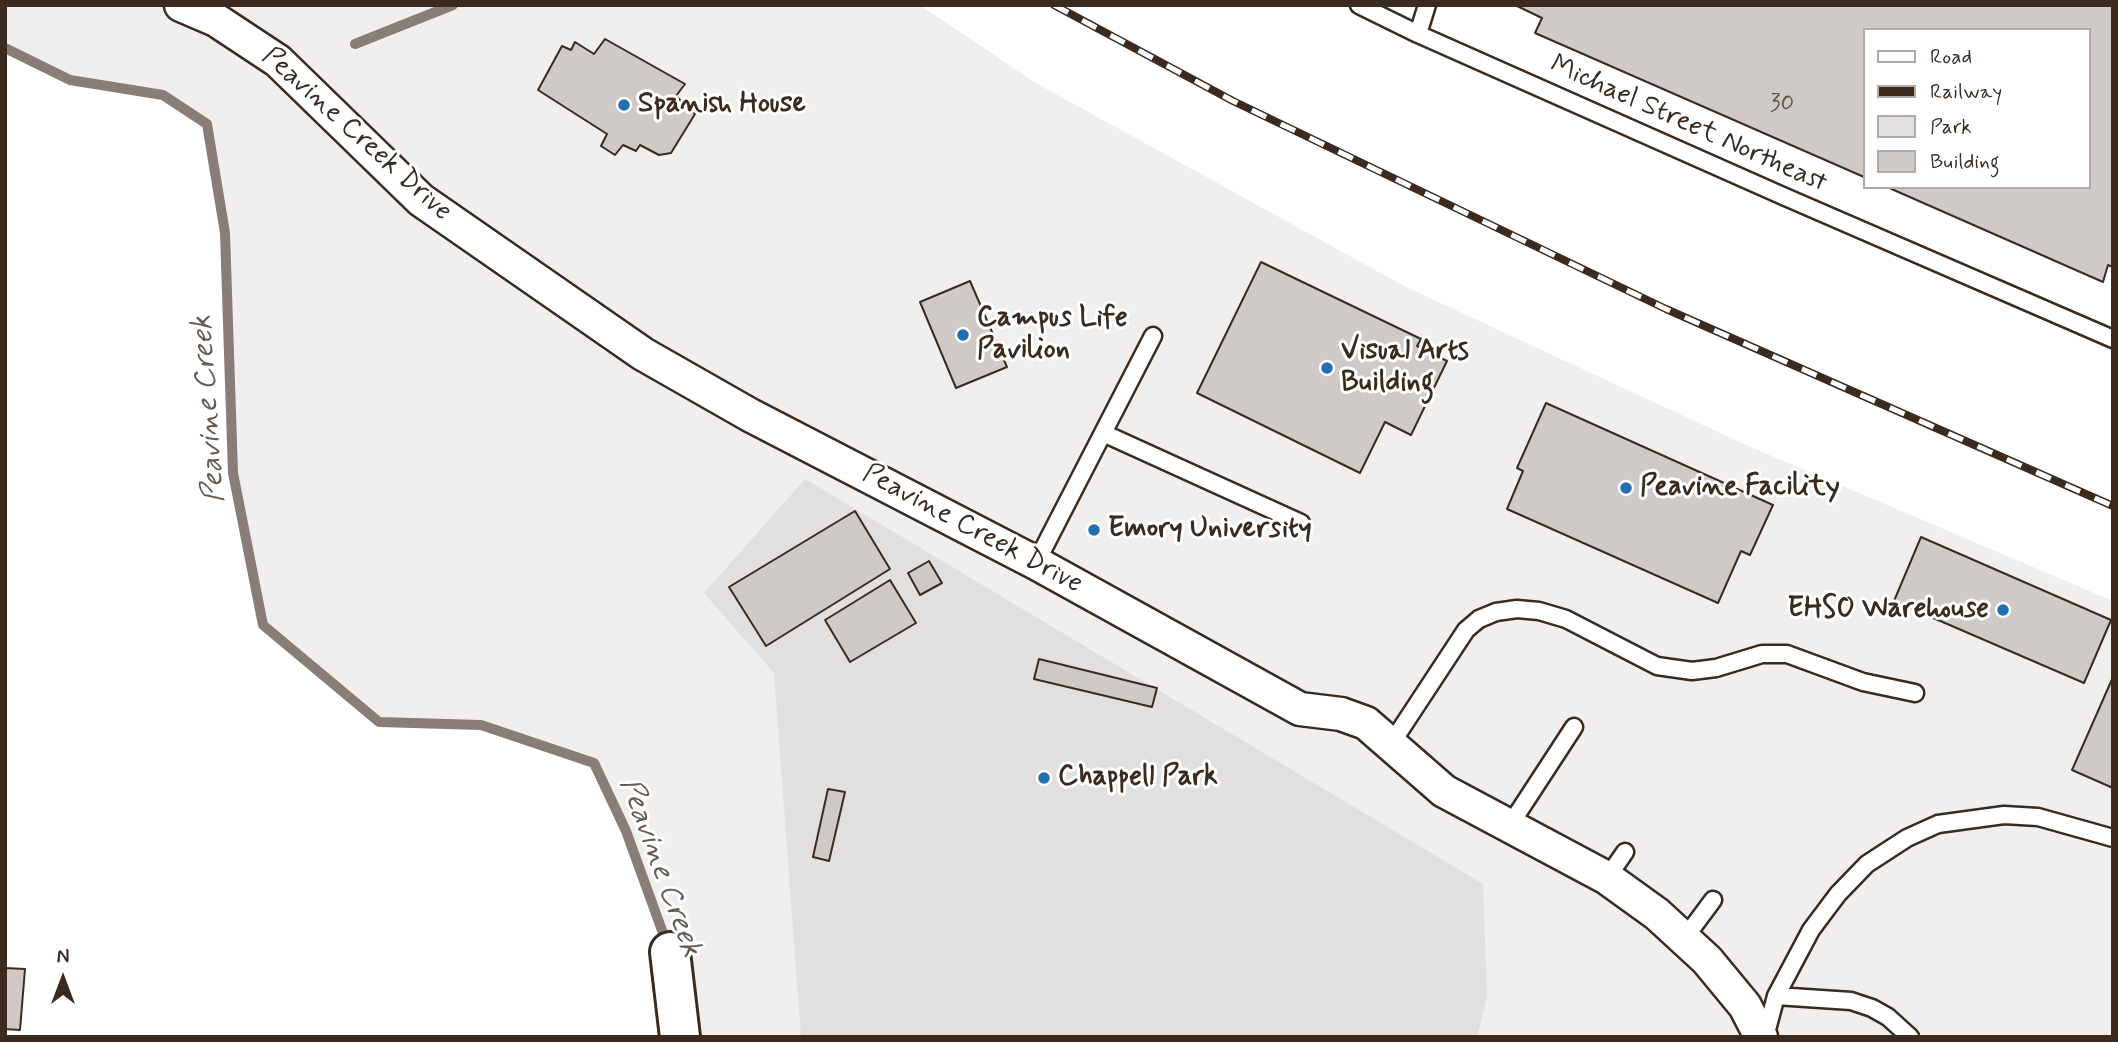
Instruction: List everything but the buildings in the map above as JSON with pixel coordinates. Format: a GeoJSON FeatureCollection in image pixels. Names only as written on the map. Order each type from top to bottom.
{"type":"FeatureCollection","features":[{"type":"Feature","properties":{"kind":"main road"},"geometry":{"type":"LineString","coordinates":[[670,951],[680,1037]]}},
{"type":"Feature","properties":{"kind":"street","name":"Peavine Creek Drive"},"geometry":{"type":"LineString","coordinates":[[181,5],[220,12],[278,61],[421,200],[643,354],[750,415],[1036,563],[1300,709],[1341,714],[1366,723],[1444,791],[1607,878],[1657,914],[1707,960],[1745,1006],[1763,1037]]}},
{"type":"Feature","properties":{"kind":"lane","name":"Michael Street Northeast"},"geometry":{"type":"LineString","coordinates":[[1359,5],[1418,34],[1796,202],[2113,339]]}},
{"type":"Feature","properties":{"kind":"lane"},"geometry":{"type":"LineString","coordinates":[[1418,34],[1427,5]]}},
{"type":"Feature","properties":{"kind":"lane"},"geometry":{"type":"LineString","coordinates":[[1036,563],[1153,336]]}},
{"type":"Feature","properties":{"kind":"lane"},"geometry":{"type":"LineString","coordinates":[[1103,432],[1301,523]]}},
{"type":"Feature","properties":{"kind":"lane"},"geometry":{"type":"LineString","coordinates":[[1391,744],[1466,630],[1479,619],[1496,612],[1517,609],[1539,611],[1566,619],[1657,666],[1692,671],[1716,668],[1762,654],[1787,654],[1863,681],[1915,693]]}},
{"type":"Feature","properties":{"kind":"lane"},"geometry":{"type":"LineString","coordinates":[[1510,825],[1574,727]]}},
{"type":"Feature","properties":{"kind":"lane"},"geometry":{"type":"LineString","coordinates":[[1763,1037],[1776,996],[1811,930],[1838,894],[1867,864],[1908,838],[1938,824],[2004,815],[2038,817],[2113,838]]}},
{"type":"Feature","properties":{"kind":"lane"},"geometry":{"type":"LineString","coordinates":[[1607,878],[1625,852]]}},
{"type":"Feature","properties":{"kind":"lane"},"geometry":{"type":"LineString","coordinates":[[1684,939],[1713,900]]}},
{"type":"Feature","properties":{"kind":"lane"},"geometry":{"type":"LineString","coordinates":[[1776,996],[1851,1001],[1888,1017],[1910,1037]]}},
{"type":"Feature","properties":{"kind":"shaded area","name":"Emory University"},"geometry":{"type":"Polygon","coordinates":[[[5,5],[920,5],[1034,82],[1406,287],[1746,445],[2113,601],[2113,1037],[680,1037],[670,951],[594,763],[481,725],[379,722],[263,625],[233,473],[225,233],[207,124],[163,95],[70,80],[5,48],[5,5]]]}},
{"type":"Feature","properties":{"kind":"green space","name":"Chappell Park"},"geometry":{"type":"Polygon","coordinates":[[[805,479],[1483,884],[1487,997],[1477,1037],[801,1037],[774,673],[704,593],[805,479]]]}},
{"type":"Feature","properties":{"kind":"waterway"},"geometry":{"type":"LineString","coordinates":[[355,44],[453,5]]}},
{"type":"Feature","properties":{"kind":"waterway","name":"Peavine Creek"},"geometry":{"type":"LineString","coordinates":[[5,48],[70,80],[163,95],[207,124],[225,233],[233,473],[263,625],[379,722],[481,725],[594,763],[626,831],[668,947]]}},
{"type":"Feature","properties":{"kind":"railway"},"geometry":{"type":"LineString","coordinates":[[1054,5],[1233,101],[1666,309],[2113,506]]}},
{"type":"Feature","properties":{"kind":"place","name":"Spanish House"},"geometry":{"type":"Point","coordinates":[624,105]}},
{"type":"Feature","properties":{"kind":"place","name":"Campus Life Pavilion"},"geometry":{"type":"Point","coordinates":[963,335]}},
{"type":"Feature","properties":{"kind":"place","name":"Visual Arts Building"},"geometry":{"type":"Point","coordinates":[1327,368]}},
{"type":"Feature","properties":{"kind":"place","name":"Peavine Facility"},"geometry":{"type":"Point","coordinates":[1626,488]}},
{"type":"Feature","properties":{"kind":"place","name":"Emory University"},"geometry":{"type":"Point","coordinates":[1094,530]}},
{"type":"Feature","properties":{"kind":"place","name":"EHSO Warehouse"},"geometry":{"type":"Point","coordinates":[2003,610]}},
{"type":"Feature","properties":{"kind":"place","name":"Chappell Park"},"geometry":{"type":"Point","coordinates":[1044,778]}}]}
